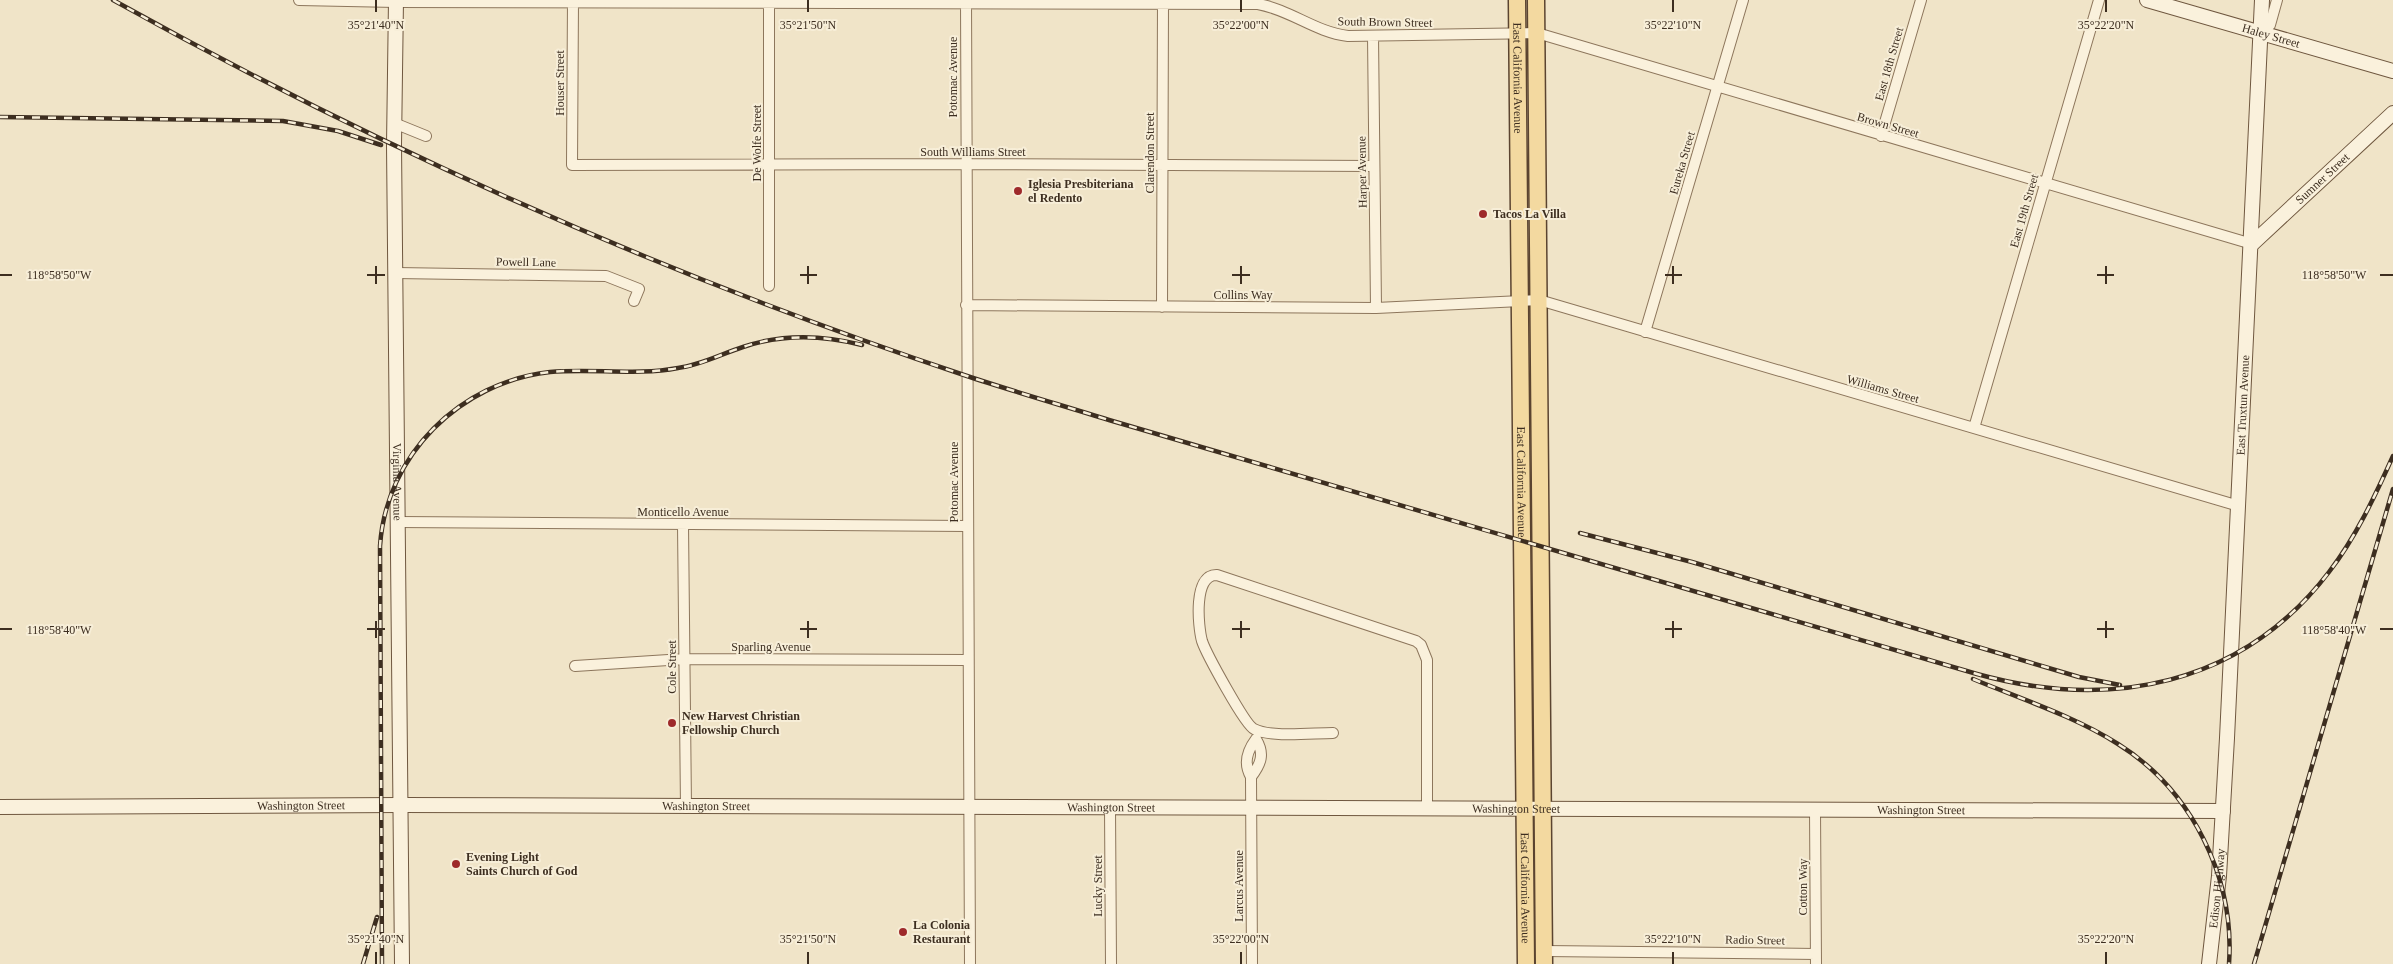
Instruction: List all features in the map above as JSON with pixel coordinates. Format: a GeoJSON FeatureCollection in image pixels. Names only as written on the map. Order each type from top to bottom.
{"type":"FeatureCollection","features":[{"type":"Feature","properties":{"kind":"main road","name":"East California Avenue"},"geometry":{"type":"LineString","coordinates":[[1517,0],[1526,964]]}},
{"type":"Feature","properties":{"kind":"main road","name":"East California Avenue"},"geometry":{"type":"LineString","coordinates":[[1536,0],[1544,957]]}},
{"type":"Feature","properties":{"kind":"street","name":"South Brown Street"},"geometry":{"type":"LineString","coordinates":[[298,0],[1163,2],[1258,4],[1286,11],[1323,31],[1348,36],[1517,34]]}},
{"type":"Feature","properties":{"kind":"street","name":"Eureka Street"},"geometry":{"type":"LineString","coordinates":[[1645,332],[1742,0]]}},
{"type":"Feature","properties":{"kind":"street","name":"East 18th Street"},"geometry":{"type":"LineString","coordinates":[[1881,136],[1921,0]]}},
{"type":"Feature","properties":{"kind":"street","name":"East 19th Street"},"geometry":{"type":"LineString","coordinates":[[1974,428],[2099,0]]}},
{"type":"Feature","properties":{"kind":"street","name":"Haley Street"},"geometry":{"type":"LineString","coordinates":[[2148,0],[2393,71]]}},
{"type":"Feature","properties":{"kind":"street","name":"East Truxtun Avenue"},"geometry":{"type":"LineString","coordinates":[[2223,811],[2252,244],[2262,0]]}},
{"type":"Feature","properties":{"kind":"street"},"geometry":{"type":"LineString","coordinates":[[2262,34],[2270,25],[2277,0]]}},
{"type":"Feature","properties":{"kind":"street","name":"Virginia Avenue"},"geometry":{"type":"LineString","coordinates":[[396,1],[394,123],[402,964]]}},
{"type":"Feature","properties":{"kind":"street","name":"Houser Street"},"geometry":{"type":"LineString","coordinates":[[572,165],[573,1]]}},
{"type":"Feature","properties":{"kind":"street","name":"De Wolfe Street"},"geometry":{"type":"LineString","coordinates":[[769,1],[769,286]]}},
{"type":"Feature","properties":{"kind":"street","name":"Potomac Avenue"},"geometry":{"type":"LineString","coordinates":[[966,2],[970,964]]}},
{"type":"Feature","properties":{"kind":"street","name":"Clarendon Street"},"geometry":{"type":"LineString","coordinates":[[1162,307],[1163,2]]}},
{"type":"Feature","properties":{"kind":"street","name":"Brown Street"},"geometry":{"type":"LineString","coordinates":[[1517,34],[1537,34],[2252,244]]}},
{"type":"Feature","properties":{"kind":"street","name":"Harper Avenue"},"geometry":{"type":"LineString","coordinates":[[1373,36],[1376,308]]}},
{"type":"Feature","properties":{"kind":"street","name":"Sumner Street"},"geometry":{"type":"LineString","coordinates":[[2252,244],[2393,113]]}},
{"type":"Feature","properties":{"kind":"street"},"geometry":{"type":"LineString","coordinates":[[394,123],[426,136]]}},
{"type":"Feature","properties":{"kind":"street","name":"South Williams Street"},"geometry":{"type":"LineString","coordinates":[[572,165],[1374,166]]}},
{"type":"Feature","properties":{"kind":"street","name":"Powell Lane"},"geometry":{"type":"LineString","coordinates":[[396,273],[606,276],[639,289],[634,301]]}},
{"type":"Feature","properties":{"kind":"street","name":"Williams Street"},"geometry":{"type":"LineString","coordinates":[[1520,302],[1539,300],[2239,506]]}},
{"type":"Feature","properties":{"kind":"street","name":"Collins Way"},"geometry":{"type":"LineString","coordinates":[[966,305],[1376,308],[1520,302]]}},
{"type":"Feature","properties":{"kind":"street","name":"Monticello Avenue"},"geometry":{"type":"LineString","coordinates":[[398,522],[967,526]]}},
{"type":"Feature","properties":{"kind":"street","name":"Cole Street"},"geometry":{"type":"LineString","coordinates":[[683,525],[686,808]]}},
{"type":"Feature","properties":{"kind":"street"},"geometry":{"type":"LineString","coordinates":[[1251,777],[1260,765],[1262,757],[1257,735],[1249,726],[1201,639],[1200,592],[1202,584],[1210,576],[1217,575],[1416,641],[1421,645],[1427,660],[1427,809]]}},
{"type":"Feature","properties":{"kind":"street","name":"Sparling Avenue"},"geometry":{"type":"LineString","coordinates":[[575,666],[684,659],[968,660]]}},
{"type":"Feature","properties":{"kind":"street"},"geometry":{"type":"LineString","coordinates":[[1257,735],[1333,733]]}},
{"type":"Feature","properties":{"kind":"street","name":"Larcus Avenue"},"geometry":{"type":"LineString","coordinates":[[1252,964],[1251,777],[1247,771],[1247,754],[1257,735]]}},
{"type":"Feature","properties":{"kind":"street","name":"Washington Street"},"geometry":{"type":"LineString","coordinates":[[0,807],[400,805],[686,808],[1543,808],[2223,811]]}},
{"type":"Feature","properties":{"kind":"street","name":"Lucky Street"},"geometry":{"type":"LineString","coordinates":[[1110,808],[1111,964]]}},
{"type":"Feature","properties":{"kind":"street","name":"Cotton Way"},"geometry":{"type":"LineString","coordinates":[[1816,810],[1816,959]]}},
{"type":"Feature","properties":{"kind":"street","name":"Edison Highway"},"geometry":{"type":"LineString","coordinates":[[2209,964],[2219,876],[2223,811]]}},
{"type":"Feature","properties":{"kind":"street","name":"Radio Street"},"geometry":{"type":"LineString","coordinates":[[1544,957],[1816,959]]}},
{"type":"Feature","properties":{"kind":"railway"},"geometry":{"type":"LineString","coordinates":[[113,0],[319,109],[424,159],[637,253],[854,337],[982,381],[1109,420],[1977,674],[2027,685],[2076,690],[2124,688],[2170,680],[2214,664],[2256,641],[2294,611],[2339,559],[2372,501],[2393,456]]}},
{"type":"Feature","properties":{"kind":"railway"},"geometry":{"type":"LineString","coordinates":[[0,117],[283,121],[338,131],[381,145]]}},
{"type":"Feature","properties":{"kind":"railway"},"geometry":{"type":"LineString","coordinates":[[382,964],[380,546],[385,513],[396,482],[413,454],[434,429],[458,407],[486,391],[517,379],[550,372],[630,372],[686,367],[757,343],[787,338],[832,339],[862,345]]}},
{"type":"Feature","properties":{"kind":"railway"},"geometry":{"type":"LineString","coordinates":[[2254,964],[2393,489]]}},
{"type":"Feature","properties":{"kind":"railway"},"geometry":{"type":"LineString","coordinates":[[1580,533],[1692,562],[2079,677],[2120,685]]}},
{"type":"Feature","properties":{"kind":"railway"},"geometry":{"type":"LineString","coordinates":[[1973,679],[2047,708],[2101,734],[2144,763],[2167,786],[2187,811],[2204,839],[2216,869],[2225,900],[2229,932],[2229,964]]}},
{"type":"Feature","properties":{"kind":"railway"},"geometry":{"type":"LineString","coordinates":[[363,964],[377,917]]}},
{"type":"Feature","properties":{"kind":"place","name":"Iglesia Presbiteriana el Redento"},"geometry":{"type":"Point","coordinates":[1018,191]}},
{"type":"Feature","properties":{"kind":"place","name":"Tacos La Villa"},"geometry":{"type":"Point","coordinates":[1483,214]}},
{"type":"Feature","properties":{"kind":"place","name":"New Harvest Christian Fellowship Church"},"geometry":{"type":"Point","coordinates":[672,723]}},
{"type":"Feature","properties":{"kind":"place","name":"Evening Light Saints Church of God"},"geometry":{"type":"Point","coordinates":[456,864]}},
{"type":"Feature","properties":{"kind":"place","name":"La Colonia Restaurant"},"geometry":{"type":"Point","coordinates":[903,932]}}]}
